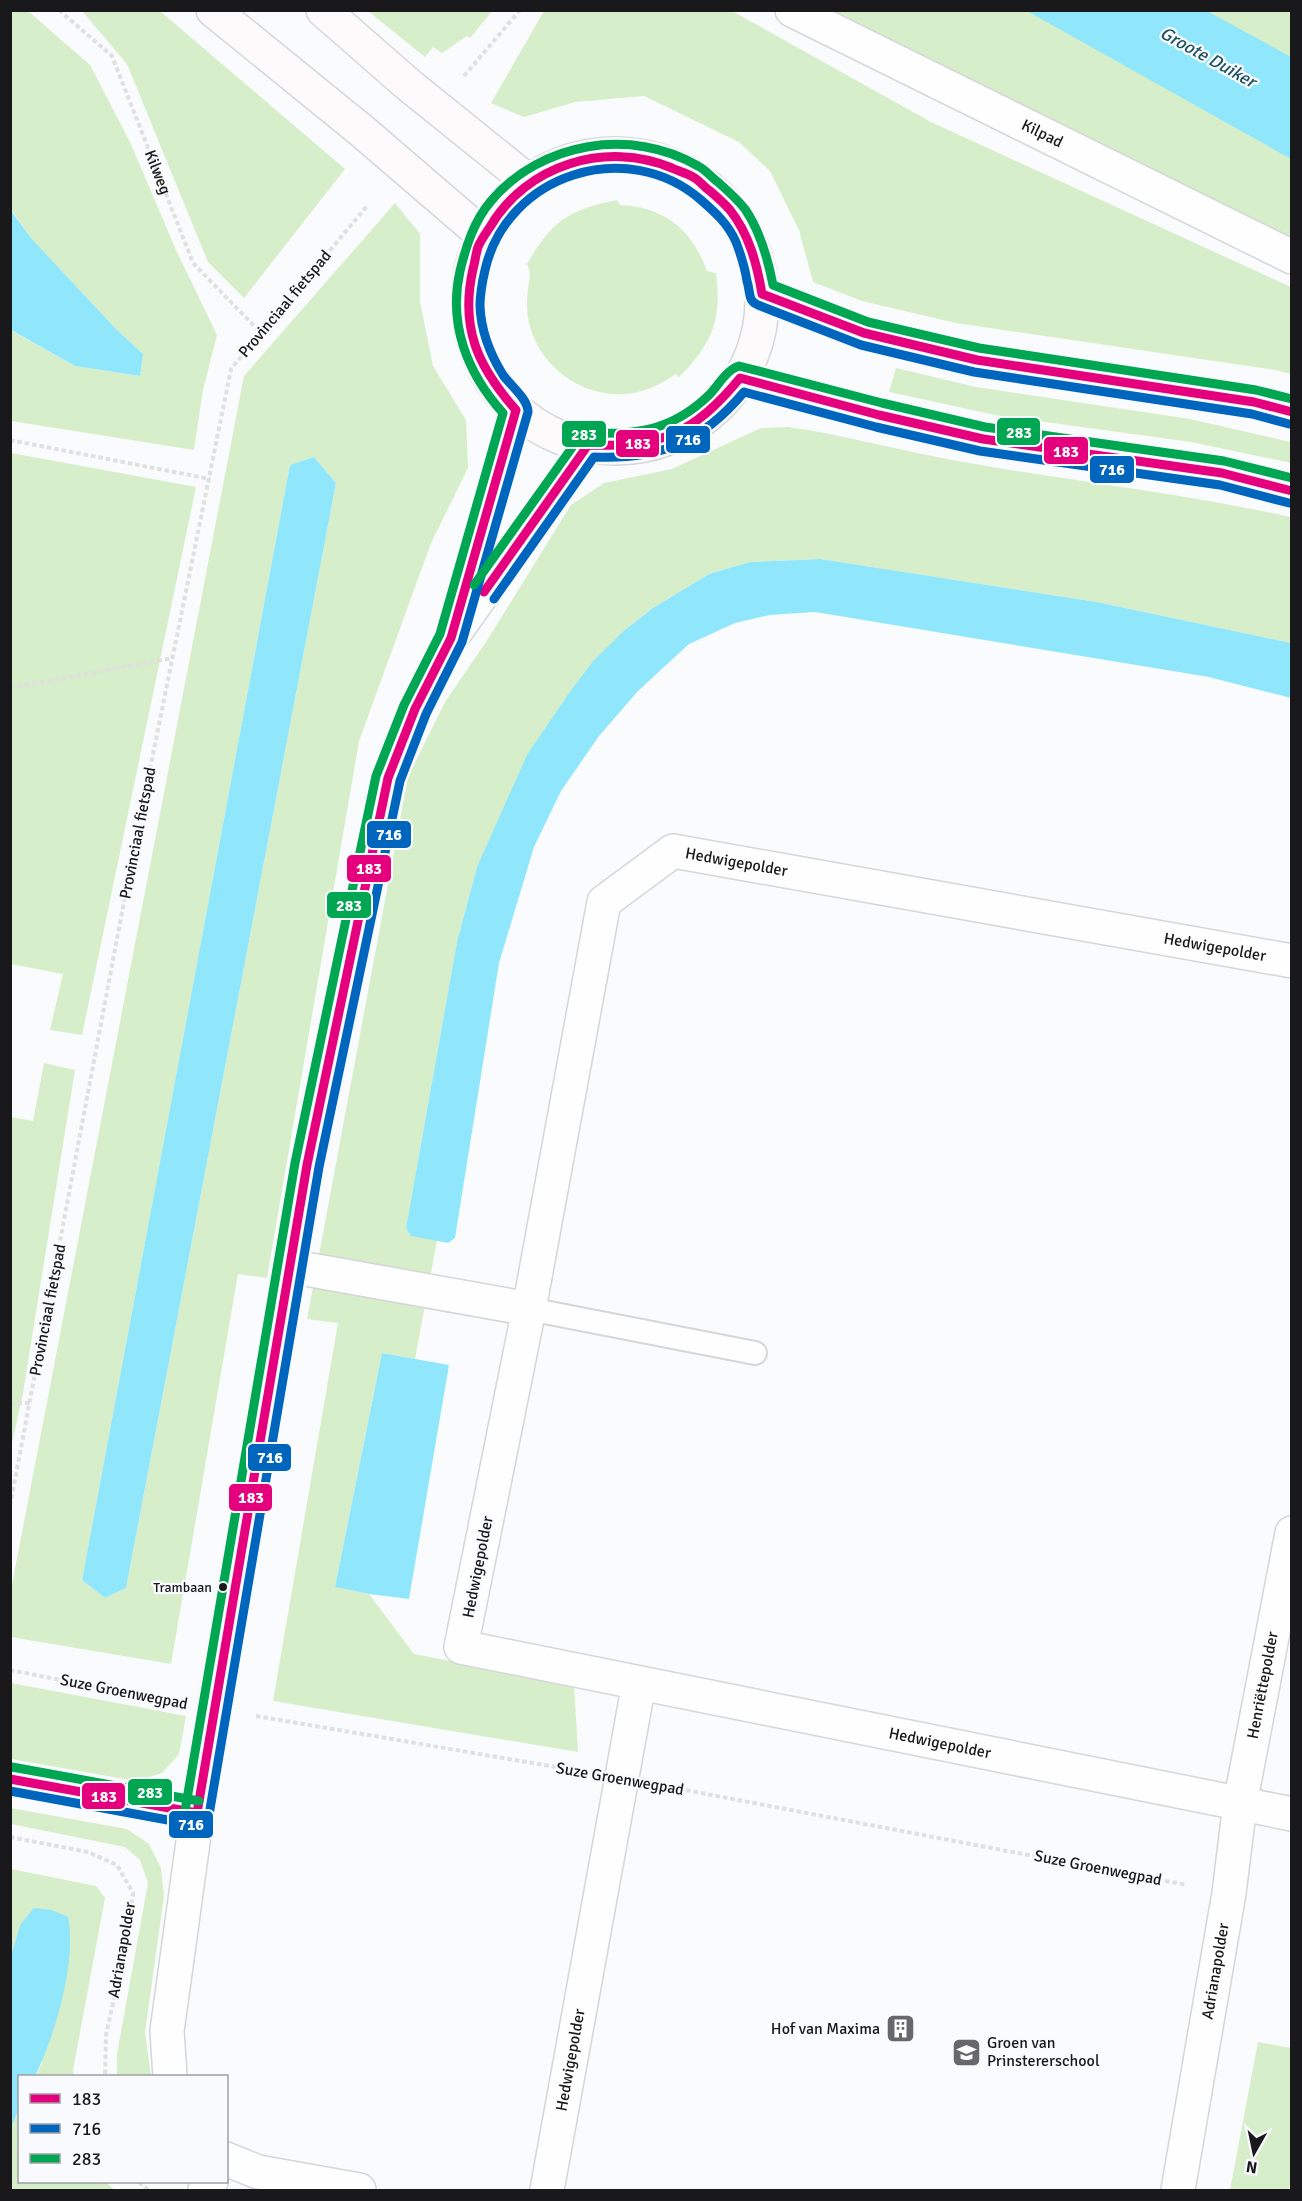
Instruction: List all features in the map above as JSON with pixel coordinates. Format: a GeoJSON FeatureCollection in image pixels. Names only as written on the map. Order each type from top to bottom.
{"type":"FeatureCollection","features":[{"type":"Feature","properties":{"kind":"main road"},"geometry":{"type":"LineString","coordinates":[[213,10],[362,131],[483,235]]}},
{"type":"Feature","properties":{"kind":"main road"},"geometry":{"type":"LineString","coordinates":[[323,10],[410,86],[528,181]]}},
{"type":"Feature","properties":{"kind":"main road"},"geometry":{"type":"LineString","coordinates":[[618,154],[649,158],[679,169],[706,185],[729,207],[746,234],[757,263],[762,294],[760,323],[753,352],[740,378],[707,416],[686,430],[638,446],[588,445],[562,438],[538,426],[516,410],[500,393],[476,351],[470,328],[469,281],[474,257],[483,235],[495,215],[528,181],[556,166],[586,156],[618,154]]}},
{"type":"Feature","properties":{"kind":"main road"},"geometry":{"type":"LineString","coordinates":[[762,294],[864,333],[977,360],[1254,402],[1292,412]]}},
{"type":"Feature","properties":{"kind":"main road"},"geometry":{"type":"LineString","coordinates":[[740,378],[879,415],[983,439],[1222,473],[1292,491]]}},
{"type":"Feature","properties":{"kind":"street","name":"Kilpad"},"geometry":{"type":"LineString","coordinates":[[792,10],[1292,257]]}},
{"type":"Feature","properties":{"kind":"street"},"geometry":{"type":"LineString","coordinates":[[451,639],[516,410]]}},
{"type":"Feature","properties":{"kind":"street"},"geometry":{"type":"LineString","coordinates":[[170,2075],[167,2031],[197,1813],[214,1710],[307,1165],[388,778],[415,709],[451,639],[588,445]]}},
{"type":"Feature","properties":{"kind":"street","name":"Hedwigepolder"},"geometry":{"type":"LineString","coordinates":[[1240,1804],[461,1647],[529,1309],[604,902],[673,851],[1292,961]]}},
{"type":"Feature","properties":{"kind":"street"},"geometry":{"type":"LineString","coordinates":[[290,1266],[529,1309]]}},
{"type":"Feature","properties":{"kind":"street","name":"Henriëttepolder"},"geometry":{"type":"LineString","coordinates":[[1240,1804],[1292,1533]]}},
{"type":"Feature","properties":{"kind":"street","name":"Hedwigepolder"},"geometry":{"type":"LineString","coordinates":[[547,2190],[639,1683]]}},
{"type":"Feature","properties":{"kind":"street"},"geometry":{"type":"LineString","coordinates":[[10,1779],[197,1813]]}},
{"type":"Feature","properties":{"kind":"street"},"geometry":{"type":"LineString","coordinates":[[1240,1804],[1292,1814]]}},
{"type":"Feature","properties":{"kind":"street","name":"Adrianapolder"},"geometry":{"type":"LineString","coordinates":[[1178,2190],[1229,1893],[1240,1804]]}},
{"type":"Feature","properties":{"kind":"street"},"geometry":{"type":"LineString","coordinates":[[228,2160],[258,2172],[359,2190]]}},
{"type":"Feature","properties":{"kind":"lane"},"geometry":{"type":"LineString","coordinates":[[529,1309],[755,1353]]}},
{"type":"Feature","properties":{"kind":"path","name":"Kilweg"},"geometry":{"type":"LineString","coordinates":[[59,10],[112,56],[193,263],[261,333]]}},
{"type":"Feature","properties":{"kind":"path"},"geometry":{"type":"LineString","coordinates":[[461,80],[520,10]]}},
{"type":"Feature","properties":{"kind":"path","name":"Provinciaal fietspad"},"geometry":{"type":"LineString","coordinates":[[10,1506],[136,838],[231,369],[367,206]]}},
{"type":"Feature","properties":{"kind":"path"},"geometry":{"type":"LineString","coordinates":[[10,440],[210,479]]}},
{"type":"Feature","properties":{"kind":"path"},"geometry":{"type":"LineString","coordinates":[[10,688],[173,658]]}},
{"type":"Feature","properties":{"kind":"path"},"geometry":{"type":"LineString","coordinates":[[10,1403],[30,1403]]}},
{"type":"Feature","properties":{"kind":"path","name":"Suze Groenwegpad"},"geometry":{"type":"LineString","coordinates":[[10,1670],[214,1710],[622,1779],[1229,1893]]}},
{"type":"Feature","properties":{"kind":"path","name":"Adrianapolder"},"geometry":{"type":"LineString","coordinates":[[10,1837],[88,1852],[117,1865],[133,1893],[106,2035],[105,2075]]}},
{"type":"Feature","properties":{"kind":"green space"},"geometry":{"type":"Polygon","coordinates":[[[11,11],[28,11],[90,65],[130,142],[176,250],[217,335],[203,390],[194,450],[11,421],[10,330],[75,366],[140,376],[143,354],[116,329],[31,238],[11,209],[11,11]]]}},
{"type":"Feature","properties":{"kind":"green space"},"geometry":{"type":"Polygon","coordinates":[[[82,11],[160,11],[345,169],[244,298],[208,262],[127,64],[82,11]]]}},
{"type":"Feature","properties":{"kind":"green space"},"geometry":{"type":"Polygon","coordinates":[[[368,11],[492,11],[470,38],[467,36],[442,53],[433,47],[425,57],[368,11]]]}},
{"type":"Feature","properties":{"kind":"green space"},"geometry":{"type":"Polygon","coordinates":[[[544,11],[732,11],[931,122],[1291,287],[1291,374],[956,323],[862,301],[813,282],[799,230],[770,171],[739,142],[644,96],[575,102],[524,117],[491,103],[544,11]]]}},
{"type":"Feature","properties":{"kind":"green space"},"geometry":{"type":"Polygon","coordinates":[[[829,11],[1291,11],[1291,158],[1288,157],[1292,159],[1291,237],[829,11]]]}},
{"type":"Feature","properties":{"kind":"green space"},"geometry":{"type":"Polygon","coordinates":[[[617,200],[620,205],[650,210],[663,216],[684,232],[701,256],[707,271],[716,273],[717,304],[716,318],[707,342],[679,377],[676,374],[639,392],[609,394],[579,385],[554,367],[544,355],[530,327],[527,295],[530,274],[527,264],[545,237],[563,220],[586,208],[617,200]]]}},
{"type":"Feature","properties":{"kind":"green space"},"geometry":{"type":"Polygon","coordinates":[[[395,203],[420,234],[420,302],[433,366],[466,420],[468,468],[431,543],[359,741],[267,1278],[238,1274],[171,1664],[11,1637],[11,1590],[244,376],[395,203]],[[314,457],[290,465],[82,1580],[105,1598],[126,1588],[336,483],[314,457]]]}},
{"type":"Feature","properties":{"kind":"green space"},"geometry":{"type":"Polygon","coordinates":[[[896,368],[976,387],[1190,419],[1291,442],[1291,463],[1191,442],[995,415],[889,392],[896,368]]]}},
{"type":"Feature","properties":{"kind":"green space"},"geometry":{"type":"Polygon","coordinates":[[[788,427],[958,461],[1208,501],[1291,517],[1291,643],[1097,602],[820,559],[750,562],[709,574],[653,608],[626,629],[477,867],[457,942],[406,1228],[411,1236],[437,1240],[415,1359],[382,1353],[335,1587],[369,1594],[414,1654],[574,1685],[578,1752],[273,1701],[338,1323],[307,1319],[408,777],[445,702],[486,642],[571,505],[604,483],[672,469],[761,428],[788,427]]]}},
{"type":"Feature","properties":{"kind":"green space"},"geometry":{"type":"Polygon","coordinates":[[[11,453],[196,487],[82,1035],[50,1030],[63,974],[11,964],[11,453]]]}},
{"type":"Feature","properties":{"kind":"green space"},"geometry":{"type":"Polygon","coordinates":[[[44,1063],[75,1070],[23,1393],[11,1447],[11,1117],[33,1121],[44,1063]]]}},
{"type":"Feature","properties":{"kind":"green space"},"geometry":{"type":"Polygon","coordinates":[[[11,1683],[186,1716],[179,1754],[162,1773],[136,1781],[11,1759],[11,1683]]]}},
{"type":"Feature","properties":{"kind":"green space"},"geometry":{"type":"Polygon","coordinates":[[[10,1808],[127,1829],[149,1844],[161,1868],[164,1896],[145,2032],[151,2075],[117,2075],[117,2054],[148,1883],[140,1860],[125,1847],[11,1824],[10,1808]]]}},
{"type":"Feature","properties":{"kind":"green space"},"geometry":{"type":"Polygon","coordinates":[[[11,1869],[96,1886],[105,1898],[74,2075],[36,2075],[42,2063],[20,1925],[11,1956],[11,1869]]]}},
{"type":"Feature","properties":{"kind":"green space"},"geometry":{"type":"Polygon","coordinates":[[[1258,2042],[1291,2048],[1291,2190],[1230,2190],[1258,2042]]]}},
{"type":"Feature","properties":{"kind":"green space"},"geometry":{"type":"Polygon","coordinates":[[[18,2111],[18,2183],[107,2183],[114,2190],[11,2190],[11,2128],[18,2111]]]}},
{"type":"Feature","properties":{"kind":"water","name":"Groote Duiker"},"geometry":{"type":"Polygon","coordinates":[[[1027,11],[1207,11],[1291,57],[1291,159],[1027,11]]]}},
{"type":"Feature","properties":{"kind":"water"},"geometry":{"type":"Polygon","coordinates":[[[10,209],[31,238],[116,329],[143,354],[140,376],[75,366],[11,330],[10,209]]]}},
{"type":"Feature","properties":{"kind":"water"},"geometry":{"type":"Polygon","coordinates":[[[314,457],[336,483],[126,1588],[105,1598],[82,1580],[290,465],[314,457]]]}},
{"type":"Feature","properties":{"kind":"water"},"geometry":{"type":"Polygon","coordinates":[[[820,559],[1097,602],[1291,643],[1291,698],[1209,677],[815,612],[770,615],[735,623],[689,644],[638,691],[599,736],[561,791],[534,847],[499,963],[455,1238],[448,1243],[411,1236],[406,1228],[457,942],[477,867],[527,755],[594,660],[626,629],[653,608],[709,574],[750,562],[820,559]]]}},
{"type":"Feature","properties":{"kind":"water"},"geometry":{"type":"Polygon","coordinates":[[[382,1353],[449,1365],[409,1599],[335,1587],[382,1353]]]}},
{"type":"Feature","properties":{"kind":"water"},"geometry":{"type":"Polygon","coordinates":[[[34,1908],[51,1910],[68,1917],[70,1935],[67,1976],[57,2019],[35,2075],[18,2075],[18,2111],[11,2128],[11,1956],[20,1925],[34,1908]]]}},
{"type":"Feature","properties":{"kind":"transit line","name":"283"},"geometry":{"type":"LineString","coordinates":[[185,1811],[295,1163],[376,776],[404,705],[440,634],[503,413],[490,398],[470,364],[463,347],[457,310],[457,291],[465,252],[475,225],[491,201],[512,181],[535,165],[561,154],[588,147],[616,144],[644,147],[672,154],[701,168],[739,202],[759,236],[773,285],[868,322],[979,348],[1256,390],[1292,399]]}},
{"type":"Feature","properties":{"kind":"transit line","name":"183"},"geometry":{"type":"LineString","coordinates":[[197,1813],[307,1165],[388,778],[415,709],[451,638],[516,410],[502,394],[482,361],[475,345],[469,309],[478,247],[505,206],[524,188],[546,174],[570,164],[595,158],[621,157],[647,160],[695,178],[730,210],[737,219],[751,250],[762,294],[864,333],[977,360],[1254,402],[1292,412]]}},
{"type":"Feature","properties":{"kind":"transit line","name":"716"},"geometry":{"type":"LineString","coordinates":[[209,1815],[319,1167],[400,781],[426,714],[462,642],[528,412],[525,402],[503,375],[490,351],[484,333],[480,306],[485,270],[498,237],[518,210],[544,189],[574,175],[606,169],[639,170],[671,181],[701,200],[721,219],[736,242],[751,299],[758,305],[861,345],[974,372],[1252,414],[1289,424]]}},
{"type":"Feature","properties":{"kind":"transit line","name":"283"},"geometry":{"type":"LineString","coordinates":[[474,585],[581,435],[637,431],[667,423],[695,407],[726,375],[739,366],[985,427],[1224,461],[1292,478]]}},
{"type":"Feature","properties":{"kind":"transit line","name":"183"},"geometry":{"type":"LineString","coordinates":[[484,592],[588,445],[636,444],[674,434],[707,413],[740,378],[879,415],[983,439],[1222,473],[1292,491]]}},
{"type":"Feature","properties":{"kind":"transit line","name":"716"},"geometry":{"type":"LineString","coordinates":[[494,599],[594,457],[639,455],[678,444],[712,424],[744,392],[876,427],[980,451],[1220,485],[1289,503]]}},
{"type":"Feature","properties":{"kind":"transit line","name":"283"},"geometry":{"type":"LineString","coordinates":[[12,1767],[199,1801]]}},
{"type":"Feature","properties":{"kind":"transit line","name":"183"},"geometry":{"type":"LineString","coordinates":[[10,1779],[197,1813]]}},
{"type":"Feature","properties":{"kind":"transit line","name":"716"},"geometry":{"type":"LineString","coordinates":[[10,1791],[195,1825]]}},
{"type":"Feature","properties":{"kind":"place","name":"Trambaan"},"geometry":{"type":"Point","coordinates":[223,1587]}},
{"type":"Feature","properties":{"kind":"place","name":"Hof van Maxima"},"geometry":{"type":"Point","coordinates":[901,2029]}},
{"type":"Feature","properties":{"kind":"place","name":"Groen van Prinstererschool"},"geometry":{"type":"Point","coordinates":[966,2052]}}]}
